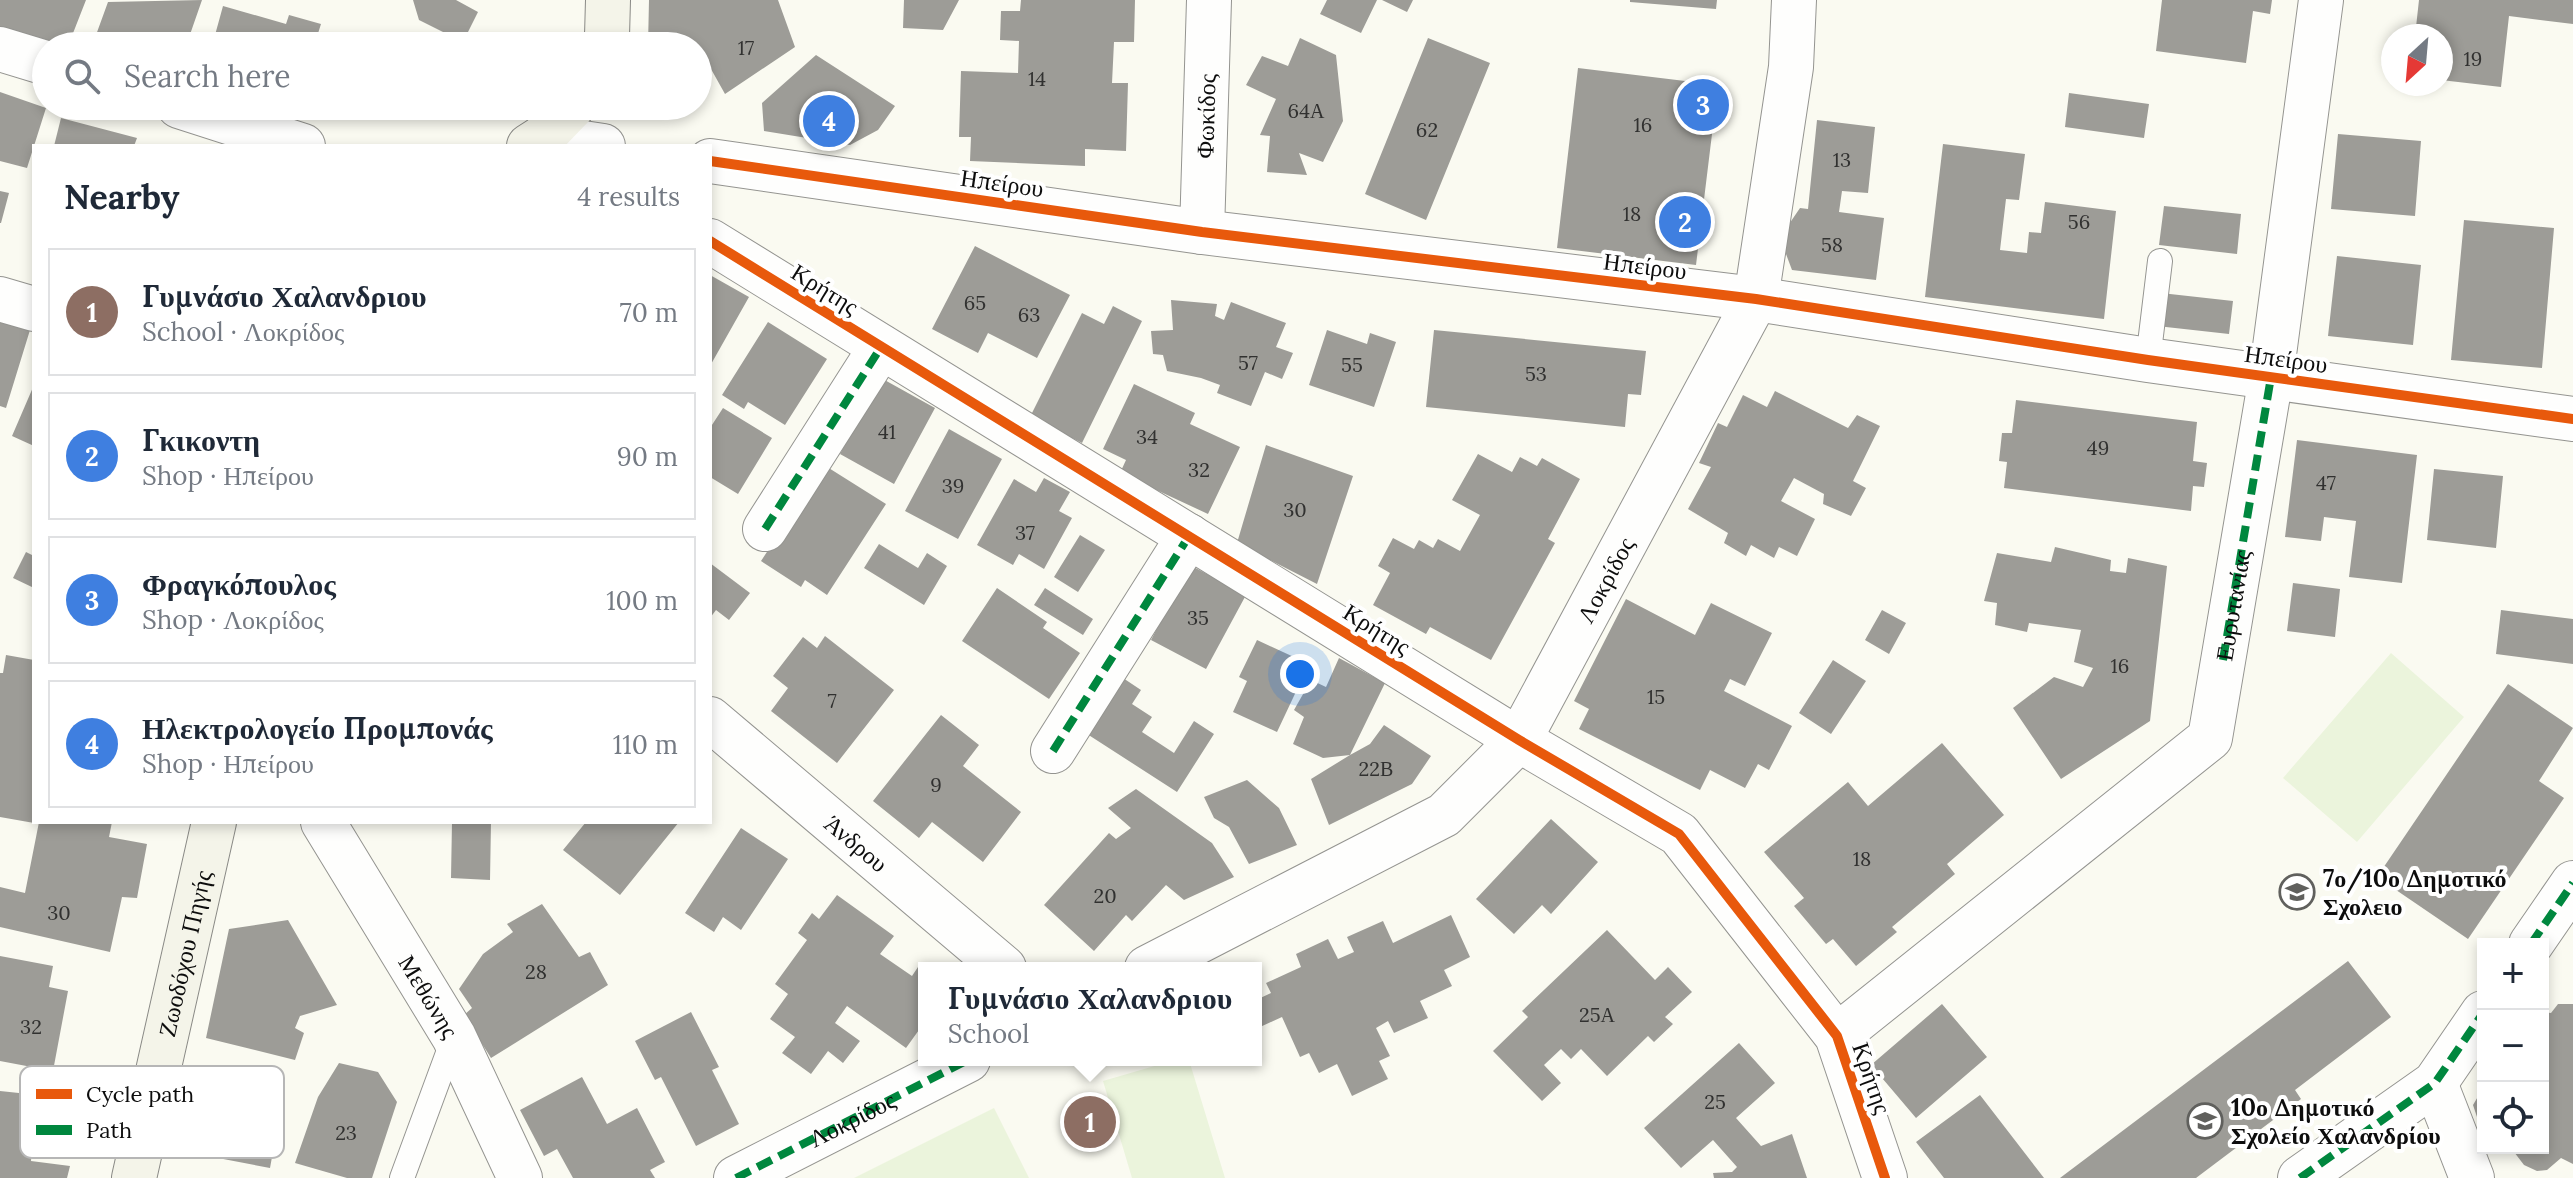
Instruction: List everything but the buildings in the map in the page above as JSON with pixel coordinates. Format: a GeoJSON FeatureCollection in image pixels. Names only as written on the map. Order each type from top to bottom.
{"type":"FeatureCollection","features":[{"type":"Feature","properties":{"kind":"street"},"geometry":{"type":"LineString","coordinates":[[607,32],[608,0]]}},
{"type":"Feature","properties":{"kind":"street","name":"Φωκίδος"},"geometry":{"type":"LineString","coordinates":[[1202,232],[1209,0]]}},
{"type":"Feature","properties":{"kind":"street","name":"Λοκρίδος"},"geometry":{"type":"LineString","coordinates":[[1159,962],[1444,815],[1519,740],[1756,299],[1791,67],[1794,0]]}},
{"type":"Feature","properties":{"kind":"street","name":"Ευρυτανίας"},"geometry":{"type":"LineString","coordinates":[[1837,1036],[2210,738],[2271,377],[2321,0]]}},
{"type":"Feature","properties":{"kind":"street"},"geometry":{"type":"LineString","coordinates":[[0,49],[32,59]]}},
{"type":"Feature","properties":{"kind":"street"},"geometry":{"type":"LineString","coordinates":[[222,120],[297,144]]}},
{"type":"Feature","properties":{"kind":"street"},"geometry":{"type":"LineString","coordinates":[[543,143],[562,120]]}},
{"type":"Feature","properties":{"kind":"street"},"geometry":{"type":"LineString","coordinates":[[543,143],[563,144]]}},
{"type":"Feature","properties":{"kind":"street","name":"Ηπείρου"},"geometry":{"type":"LineString","coordinates":[[712,161],[1202,232],[1756,299],[2148,360],[2573,419]]}},
{"type":"Feature","properties":{"kind":"street","name":"Κρήτης"},"geometry":{"type":"LineString","coordinates":[[712,242],[1519,740],[1679,834],[1837,1036],[1885,1178]]}},
{"type":"Feature","properties":{"kind":"street"},"geometry":{"type":"LineString","coordinates":[[0,299],[32,308]]}},
{"type":"Feature","properties":{"kind":"street"},"geometry":{"type":"LineString","coordinates":[[765,529],[881,347]]}},
{"type":"Feature","properties":{"kind":"street"},"geometry":{"type":"LineString","coordinates":[[1053,751],[1189,536]]}},
{"type":"Feature","properties":{"kind":"street","name":"Άνδρου"},"geometry":{"type":"LineString","coordinates":[[712,721],[997,962]]}},
{"type":"Feature","properties":{"kind":"street","name":"Ζωοδόχου Πηγής"},"geometry":{"type":"LineString","coordinates":[[159,1066],[214,824]]}},
{"type":"Feature","properties":{"kind":"street","name":"Μεθώνης"},"geometry":{"type":"LineString","coordinates":[[324,824],[454,1037],[520,1178]]}},
{"type":"Feature","properties":{"kind":"street"},"geometry":{"type":"LineString","coordinates":[[2535,938],[2573,883]]}},
{"type":"Feature","properties":{"kind":"street"},"geometry":{"type":"LineString","coordinates":[[2300,1178],[2435,1083],[2477,1022]]}},
{"type":"Feature","properties":{"kind":"street","name":"Λοκρίδος"},"geometry":{"type":"LineString","coordinates":[[736,1178],[956,1066]]}},
{"type":"Feature","properties":{"kind":"street"},"geometry":{"type":"LineString","coordinates":[[2435,1083],[2472,1178]]}},
{"type":"Feature","properties":{"kind":"street","name":"Ζωοδόχου Πηγής"},"geometry":{"type":"LineString","coordinates":[[134,1178],[138,1158]]}},
{"type":"Feature","properties":{"kind":"lane"},"geometry":{"type":"LineString","coordinates":[[2148,360],[2160,261]]}},
{"type":"Feature","properties":{"kind":"lane"},"geometry":{"type":"LineString","coordinates":[[402,1178],[454,1037]]}},
{"type":"Feature","properties":{"kind":"green space"},"geometry":{"type":"Polygon","coordinates":[[[2391,653],[2464,717],[2357,842],[2283,778],[2391,653]]]}},
{"type":"Feature","properties":{"kind":"green space"},"geometry":{"type":"Polygon","coordinates":[[[1154,1066],[1191,1066],[1225,1178],[1132,1178],[1103,1081],[1154,1066]]]}},
{"type":"Feature","properties":{"kind":"green space"},"geometry":{"type":"Polygon","coordinates":[[[994,1108],[1029,1178],[854,1178],[994,1108]]]}},
{"type":"Feature","properties":{"kind":"marked path"},"geometry":{"type":"LineString","coordinates":[[765,529],[881,347]]}},
{"type":"Feature","properties":{"kind":"marked path"},"geometry":{"type":"LineString","coordinates":[[2223,660],[2271,377]]}},
{"type":"Feature","properties":{"kind":"marked path"},"geometry":{"type":"LineString","coordinates":[[1053,751],[1189,536]]}},
{"type":"Feature","properties":{"kind":"marked path"},"geometry":{"type":"LineString","coordinates":[[2535,938],[2573,883]]}},
{"type":"Feature","properties":{"kind":"marked path"},"geometry":{"type":"LineString","coordinates":[[2300,1178],[2435,1083],[2477,1022]]}},
{"type":"Feature","properties":{"kind":"marked path"},"geometry":{"type":"LineString","coordinates":[[736,1178],[956,1066]]}},
{"type":"Feature","properties":{"kind":"cycle path"},"geometry":{"type":"LineString","coordinates":[[712,161],[1202,232],[1756,299],[2148,360],[2573,419]]}},
{"type":"Feature","properties":{"kind":"cycle path"},"geometry":{"type":"LineString","coordinates":[[712,242],[1519,740],[1679,834],[1837,1036],[1885,1178]]}},
{"type":"Feature","properties":{"kind":"place","name":"Φραγκόπουλος"},"geometry":{"type":"Point","coordinates":[1703,105]}},
{"type":"Feature","properties":{"kind":"place","name":"Ηλεκτρολογείο Προμπονάς"},"geometry":{"type":"Point","coordinates":[829,121]}},
{"type":"Feature","properties":{"kind":"place","name":"Γκικοντη"},"geometry":{"type":"Point","coordinates":[1685,222]}},
{"type":"Feature","properties":{"kind":"place","name":"7ο/10ο Δημοτικό Σχολειο"},"geometry":{"type":"Point","coordinates":[2297,892]}},
{"type":"Feature","properties":{"kind":"place","name":"10ο Δημοτικό Σχολείο Χαλανδρίου"},"geometry":{"type":"Point","coordinates":[2205,1121]}},
{"type":"Feature","properties":{"kind":"place","name":"Γυμνάσιο Χαλανδριου"},"geometry":{"type":"Point","coordinates":[1090,1122]}}]}
